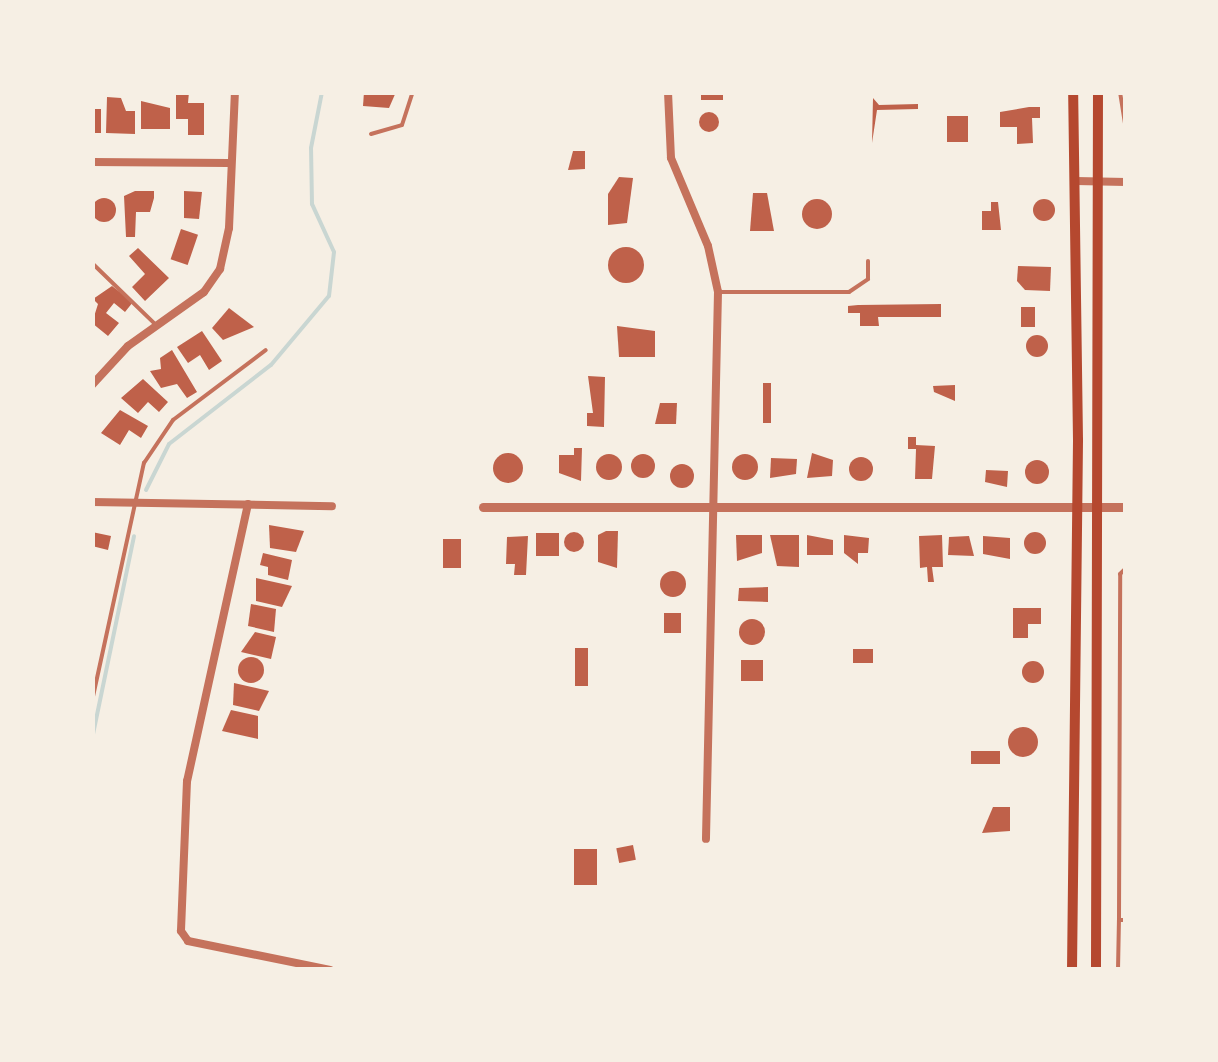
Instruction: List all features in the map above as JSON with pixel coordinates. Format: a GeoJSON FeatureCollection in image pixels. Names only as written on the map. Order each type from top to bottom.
{"type":"FeatureCollection","features":[{"type":"Feature","properties":{"kind":"main road"},"geometry":{"type":"LineString","coordinates":[[1072,970],[1077,506],[1073,92]]}},
{"type":"Feature","properties":{"kind":"main road"},"geometry":{"type":"LineString","coordinates":[[1096,970],[1102,507],[1102,182],[1098,92]]}},
{"type":"Feature","properties":{"kind":"main road"},"geometry":{"type":"LineString","coordinates":[[1073,813],[1098,813]]}},
{"type":"Feature","properties":{"kind":"street"},"geometry":{"type":"LineString","coordinates":[[92,385],[102,371],[156,325],[204,292],[220,270],[229,228],[228,164],[235,92]]}},
{"type":"Feature","properties":{"kind":"street"},"geometry":{"type":"LineString","coordinates":[[668,92],[670,158],[708,246],[718,292],[710,508],[706,839]]}},
{"type":"Feature","properties":{"kind":"street"},"geometry":{"type":"LineString","coordinates":[[92,162],[228,164]]}},
{"type":"Feature","properties":{"kind":"street"},"geometry":{"type":"LineString","coordinates":[[1076,182],[1126,182]]}},
{"type":"Feature","properties":{"kind":"street"},"geometry":{"type":"LineString","coordinates":[[92,363],[102,371]]}},
{"type":"Feature","properties":{"kind":"street"},"geometry":{"type":"LineString","coordinates":[[92,502],[332,506]]}},
{"type":"Feature","properties":{"kind":"street"},"geometry":{"type":"LineString","coordinates":[[248,504],[187,782],[181,931],[188,941],[330,970]]}},
{"type":"Feature","properties":{"kind":"street"},"geometry":{"type":"LineString","coordinates":[[482,507],[1126,507]]}},
{"type":"Feature","properties":{"kind":"lane"},"geometry":{"type":"LineString","coordinates":[[371,134],[408,120],[413,92]]}},
{"type":"Feature","properties":{"kind":"lane"},"geometry":{"type":"LineString","coordinates":[[1120,92],[1126,130]]}},
{"type":"Feature","properties":{"kind":"lane"},"geometry":{"type":"LineString","coordinates":[[1126,231],[1126,414]]}},
{"type":"Feature","properties":{"kind":"lane"},"geometry":{"type":"LineString","coordinates":[[718,292],[849,292],[868,279],[868,261]]}},
{"type":"Feature","properties":{"kind":"lane"},"geometry":{"type":"LineString","coordinates":[[92,263],[156,325]]}},
{"type":"Feature","properties":{"kind":"lane"},"geometry":{"type":"LineString","coordinates":[[92,701],[144,463],[172,420],[266,350]]}},
{"type":"Feature","properties":{"kind":"lane"},"geometry":{"type":"LineString","coordinates":[[1118,970],[1122,920],[1120,574],[1126,568]]}},
{"type":"Feature","properties":{"kind":"building"},"geometry":{"type":"Polygon","coordinates":[[[176,92],[189,92],[188,103],[204,103],[204,135],[188,135],[188,119],[176,119],[176,92]]]}},
{"type":"Feature","properties":{"kind":"building"},"geometry":{"type":"Polygon","coordinates":[[[364,92],[396,92],[389,108],[363,106],[364,92]]]}},
{"type":"Feature","properties":{"kind":"building"},"geometry":{"type":"Polygon","coordinates":[[[701,92],[723,92],[723,100],[701,100],[701,92]]]}},
{"type":"Feature","properties":{"kind":"building"},"geometry":{"type":"Polygon","coordinates":[[[107,97],[121,98],[126,111],[135,111],[135,134],[106,133],[107,97]]]}},
{"type":"Feature","properties":{"kind":"building"},"geometry":{"type":"Polygon","coordinates":[[[873,98],[879,105],[918,104],[918,109],[877,110],[872,143],[873,98]]]}},
{"type":"Feature","properties":{"kind":"building"},"geometry":{"type":"Polygon","coordinates":[[[141,101],[170,108],[170,129],[141,129],[141,101]]]}},
{"type":"Feature","properties":{"kind":"building"},"geometry":{"type":"Polygon","coordinates":[[[1040,107],[1040,118],[1032,118],[1033,143],[1017,144],[1017,127],[1000,127],[1000,112],[1040,107]]]}},
{"type":"Feature","properties":{"kind":"building"},"geometry":{"type":"Polygon","coordinates":[[[92,109],[101,109],[101,133],[92,133],[92,109]]]}},
{"type":"Feature","properties":{"kind":"building"},"geometry":{"type":"Polygon","coordinates":[[[705,112],[713,112],[719,122],[713,132],[705,132],[699,126],[699,118],[705,112]]]}},
{"type":"Feature","properties":{"kind":"building"},"geometry":{"type":"Polygon","coordinates":[[[947,116],[968,116],[968,142],[947,142],[947,116]]]}},
{"type":"Feature","properties":{"kind":"building"},"geometry":{"type":"Polygon","coordinates":[[[573,151],[585,151],[585,169],[568,170],[573,151]]]}},
{"type":"Feature","properties":{"kind":"building"},"geometry":{"type":"Polygon","coordinates":[[[619,177],[633,178],[627,223],[608,225],[608,194],[619,177]]]}},
{"type":"Feature","properties":{"kind":"building"},"geometry":{"type":"Polygon","coordinates":[[[135,191],[154,191],[154,198],[150,212],[136,212],[135,237],[126,237],[124,196],[135,191]]]}},
{"type":"Feature","properties":{"kind":"building"},"geometry":{"type":"Polygon","coordinates":[[[184,191],[202,192],[199,219],[184,218],[184,191]]]}},
{"type":"Feature","properties":{"kind":"building"},"geometry":{"type":"Polygon","coordinates":[[[753,193],[767,193],[774,231],[750,231],[753,193]]]}},
{"type":"Feature","properties":{"kind":"building"},"geometry":{"type":"Polygon","coordinates":[[[104,198],[116,210],[104,222],[92,210],[104,198]]]}},
{"type":"Feature","properties":{"kind":"building"},"geometry":{"type":"Polygon","coordinates":[[[817,199],[828,203],[832,214],[828,225],[817,229],[806,225],[802,214],[806,203],[817,199]]]}},
{"type":"Feature","properties":{"kind":"building"},"geometry":{"type":"Polygon","coordinates":[[[1040,199],[1048,199],[1055,210],[1048,221],[1040,221],[1033,214],[1033,206],[1040,199]]]}},
{"type":"Feature","properties":{"kind":"building"},"geometry":{"type":"Polygon","coordinates":[[[991,202],[998,202],[1001,230],[982,230],[982,211],[991,211],[991,202]]]}},
{"type":"Feature","properties":{"kind":"building"},"geometry":{"type":"Polygon","coordinates":[[[181,229],[198,235],[188,265],[171,259],[181,229]]]}},
{"type":"Feature","properties":{"kind":"building"},"geometry":{"type":"Polygon","coordinates":[[[626,247],[639,252],[644,265],[639,278],[626,283],[613,278],[608,265],[613,252],[626,247]]]}},
{"type":"Feature","properties":{"kind":"building"},"geometry":{"type":"Polygon","coordinates":[[[138,248],[169,278],[145,301],[132,287],[145,274],[129,256],[138,248]]]}},
{"type":"Feature","properties":{"kind":"building"},"geometry":{"type":"Polygon","coordinates":[[[1018,266],[1051,267],[1050,291],[1025,290],[1017,281],[1018,266]]]}},
{"type":"Feature","properties":{"kind":"building"},"geometry":{"type":"Polygon","coordinates":[[[112,286],[133,302],[125,312],[114,303],[106,313],[119,323],[108,336],[92,323],[98,304],[93,299],[112,286]]]}},
{"type":"Feature","properties":{"kind":"building"},"geometry":{"type":"Polygon","coordinates":[[[941,304],[941,317],[878,317],[879,326],[860,326],[860,313],[848,313],[848,306],[858,305],[941,304]]]}},
{"type":"Feature","properties":{"kind":"building"},"geometry":{"type":"Polygon","coordinates":[[[1021,307],[1035,307],[1035,327],[1021,327],[1021,307]]]}},
{"type":"Feature","properties":{"kind":"building"},"geometry":{"type":"Polygon","coordinates":[[[229,308],[254,327],[223,340],[212,328],[229,308]]]}},
{"type":"Feature","properties":{"kind":"building"},"geometry":{"type":"Polygon","coordinates":[[[617,326],[655,331],[655,357],[619,357],[617,326]]]}},
{"type":"Feature","properties":{"kind":"building"},"geometry":{"type":"Polygon","coordinates":[[[202,331],[222,361],[209,370],[200,355],[188,363],[177,347],[202,331]]]}},
{"type":"Feature","properties":{"kind":"building"},"geometry":{"type":"Polygon","coordinates":[[[1037,335],[1045,338],[1045,354],[1037,357],[1029,354],[1026,346],[1029,338],[1037,335]]]}},
{"type":"Feature","properties":{"kind":"building"},"geometry":{"type":"Polygon","coordinates":[[[172,350],[197,392],[187,398],[177,384],[161,388],[150,371],[161,369],[160,358],[172,350]]]}},
{"type":"Feature","properties":{"kind":"building"},"geometry":{"type":"Polygon","coordinates":[[[588,376],[605,377],[604,427],[587,426],[587,413],[593,413],[588,376]]]}},
{"type":"Feature","properties":{"kind":"building"},"geometry":{"type":"Polygon","coordinates":[[[143,379],[168,402],[159,412],[148,402],[138,413],[121,398],[143,379]]]}},
{"type":"Feature","properties":{"kind":"building"},"geometry":{"type":"Polygon","coordinates":[[[763,383],[771,383],[771,423],[763,423],[763,383]]]}},
{"type":"Feature","properties":{"kind":"building"},"geometry":{"type":"Polygon","coordinates":[[[955,385],[955,401],[934,392],[933,386],[955,385]]]}},
{"type":"Feature","properties":{"kind":"building"},"geometry":{"type":"Polygon","coordinates":[[[660,403],[677,403],[676,424],[655,424],[660,403]]]}},
{"type":"Feature","properties":{"kind":"building"},"geometry":{"type":"Polygon","coordinates":[[[120,410],[148,426],[141,438],[129,430],[120,445],[101,433],[120,410]]]}},
{"type":"Feature","properties":{"kind":"building"},"geometry":{"type":"Polygon","coordinates":[[[908,437],[916,437],[916,445],[935,446],[932,479],[915,479],[916,449],[908,449],[908,437]]]}},
{"type":"Feature","properties":{"kind":"building"},"geometry":{"type":"Polygon","coordinates":[[[574,448],[582,448],[581,481],[559,473],[559,455],[574,455],[574,448]]]}},
{"type":"Feature","properties":{"kind":"building"},"geometry":{"type":"Polygon","coordinates":[[[508,453],[519,457],[523,468],[519,479],[508,483],[497,479],[493,468],[497,457],[508,453]]]}},
{"type":"Feature","properties":{"kind":"building"},"geometry":{"type":"Polygon","coordinates":[[[812,453],[833,460],[832,476],[807,478],[812,453]]]}},
{"type":"Feature","properties":{"kind":"building"},"geometry":{"type":"Polygon","coordinates":[[[609,454],[618,458],[622,467],[618,476],[609,480],[600,476],[596,467],[600,458],[609,454]]]}},
{"type":"Feature","properties":{"kind":"building"},"geometry":{"type":"Polygon","coordinates":[[[643,454],[655,466],[643,478],[631,466],[643,454]]]}},
{"type":"Feature","properties":{"kind":"building"},"geometry":{"type":"Polygon","coordinates":[[[745,454],[754,458],[758,467],[754,476],[745,480],[736,476],[732,467],[736,458],[745,454]]]}},
{"type":"Feature","properties":{"kind":"building"},"geometry":{"type":"Polygon","coordinates":[[[861,457],[870,460],[870,478],[861,481],[852,478],[849,469],[852,460],[861,457]]]}},
{"type":"Feature","properties":{"kind":"building"},"geometry":{"type":"Polygon","coordinates":[[[771,458],[797,459],[796,474],[770,478],[771,458]]]}},
{"type":"Feature","properties":{"kind":"building"},"geometry":{"type":"Polygon","coordinates":[[[1037,460],[1046,463],[1046,481],[1037,484],[1028,481],[1025,472],[1028,463],[1037,460]]]}},
{"type":"Feature","properties":{"kind":"building"},"geometry":{"type":"Polygon","coordinates":[[[682,464],[691,467],[691,485],[682,488],[673,485],[670,476],[673,467],[682,464]]]}},
{"type":"Feature","properties":{"kind":"building"},"geometry":{"type":"Polygon","coordinates":[[[986,470],[1008,471],[1007,487],[985,482],[986,470]]]}},
{"type":"Feature","properties":{"kind":"building"},"geometry":{"type":"Polygon","coordinates":[[[269,525],[304,531],[296,552],[270,548],[269,525]]]}},
{"type":"Feature","properties":{"kind":"building"},"geometry":{"type":"Polygon","coordinates":[[[618,531],[617,568],[598,562],[598,535],[618,531]]]}},
{"type":"Feature","properties":{"kind":"building"},"geometry":{"type":"Polygon","coordinates":[[[92,532],[111,536],[108,550],[92,546],[92,532]]]}},
{"type":"Feature","properties":{"kind":"building"},"geometry":{"type":"Polygon","coordinates":[[[570,532],[578,532],[584,542],[578,552],[570,552],[564,546],[564,538],[570,532]]]}},
{"type":"Feature","properties":{"kind":"building"},"geometry":{"type":"Polygon","coordinates":[[[1035,532],[1043,535],[1043,551],[1035,554],[1027,551],[1024,543],[1027,535],[1035,532]]]}},
{"type":"Feature","properties":{"kind":"building"},"geometry":{"type":"Polygon","coordinates":[[[536,533],[559,533],[559,556],[536,556],[536,533]]]}},
{"type":"Feature","properties":{"kind":"building"},"geometry":{"type":"Polygon","coordinates":[[[736,535],[762,535],[762,553],[737,561],[736,535]]]}},
{"type":"Feature","properties":{"kind":"building"},"geometry":{"type":"Polygon","coordinates":[[[770,535],[799,535],[799,567],[777,566],[770,535]]]}},
{"type":"Feature","properties":{"kind":"building"},"geometry":{"type":"Polygon","coordinates":[[[807,535],[833,540],[833,555],[807,555],[807,535]]]}},
{"type":"Feature","properties":{"kind":"building"},"geometry":{"type":"Polygon","coordinates":[[[844,535],[869,538],[868,553],[858,553],[858,564],[844,553],[844,535]]]}},
{"type":"Feature","properties":{"kind":"building"},"geometry":{"type":"Polygon","coordinates":[[[942,535],[943,567],[932,567],[934,582],[928,582],[927,567],[920,568],[919,536],[942,535]]]}},
{"type":"Feature","properties":{"kind":"building"},"geometry":{"type":"Polygon","coordinates":[[[528,536],[526,575],[514,575],[515,564],[506,564],[507,537],[528,536]]]}},
{"type":"Feature","properties":{"kind":"building"},"geometry":{"type":"Polygon","coordinates":[[[969,536],[974,556],[948,555],[949,537],[969,536]]]}},
{"type":"Feature","properties":{"kind":"building"},"geometry":{"type":"Polygon","coordinates":[[[983,536],[1010,538],[1010,559],[983,554],[983,536]]]}},
{"type":"Feature","properties":{"kind":"building"},"geometry":{"type":"Polygon","coordinates":[[[443,539],[461,539],[461,568],[443,568],[443,539]]]}},
{"type":"Feature","properties":{"kind":"building"},"geometry":{"type":"Polygon","coordinates":[[[263,553],[292,560],[288,580],[268,575],[268,567],[260,565],[263,553]]]}},
{"type":"Feature","properties":{"kind":"building"},"geometry":{"type":"Polygon","coordinates":[[[673,571],[682,575],[686,584],[682,593],[673,597],[664,593],[660,584],[664,575],[673,571]]]}},
{"type":"Feature","properties":{"kind":"building"},"geometry":{"type":"Polygon","coordinates":[[[256,578],[292,586],[282,607],[256,601],[256,578]]]}},
{"type":"Feature","properties":{"kind":"building"},"geometry":{"type":"Polygon","coordinates":[[[768,587],[768,602],[738,601],[739,588],[768,587]]]}},
{"type":"Feature","properties":{"kind":"building"},"geometry":{"type":"Polygon","coordinates":[[[251,604],[276,609],[274,632],[248,626],[251,604]]]}},
{"type":"Feature","properties":{"kind":"building"},"geometry":{"type":"Polygon","coordinates":[[[1013,608],[1041,608],[1041,624],[1028,624],[1028,638],[1013,638],[1013,608]]]}},
{"type":"Feature","properties":{"kind":"building"},"geometry":{"type":"Polygon","coordinates":[[[664,613],[681,613],[681,633],[664,633],[664,613]]]}},
{"type":"Feature","properties":{"kind":"building"},"geometry":{"type":"Polygon","coordinates":[[[752,619],[762,622],[762,642],[752,645],[742,642],[739,632],[742,622],[752,619]]]}},
{"type":"Feature","properties":{"kind":"building"},"geometry":{"type":"Polygon","coordinates":[[[255,632],[276,637],[271,659],[241,652],[255,632]]]}},
{"type":"Feature","properties":{"kind":"building"},"geometry":{"type":"Polygon","coordinates":[[[575,648],[588,648],[588,686],[575,686],[575,648]]]}},
{"type":"Feature","properties":{"kind":"building"},"geometry":{"type":"Polygon","coordinates":[[[853,649],[873,649],[873,663],[853,663],[853,649]]]}},
{"type":"Feature","properties":{"kind":"building"},"geometry":{"type":"Polygon","coordinates":[[[251,657],[260,661],[264,670],[260,679],[251,683],[242,679],[238,670],[242,661],[251,657]]]}},
{"type":"Feature","properties":{"kind":"building"},"geometry":{"type":"Polygon","coordinates":[[[741,660],[763,660],[763,681],[741,681],[741,660]]]}},
{"type":"Feature","properties":{"kind":"building"},"geometry":{"type":"Polygon","coordinates":[[[1033,661],[1041,664],[1041,680],[1033,683],[1025,680],[1022,672],[1025,664],[1033,661]]]}},
{"type":"Feature","properties":{"kind":"building"},"geometry":{"type":"Polygon","coordinates":[[[234,683],[269,691],[259,711],[233,705],[234,683]]]}},
{"type":"Feature","properties":{"kind":"building"},"geometry":{"type":"Polygon","coordinates":[[[231,710],[258,716],[258,739],[222,731],[231,710]]]}},
{"type":"Feature","properties":{"kind":"building"},"geometry":{"type":"Polygon","coordinates":[[[1023,727],[1034,731],[1038,742],[1034,753],[1023,757],[1012,753],[1008,742],[1012,731],[1023,727]]]}},
{"type":"Feature","properties":{"kind":"building"},"geometry":{"type":"Polygon","coordinates":[[[971,751],[1000,751],[1000,764],[971,764],[971,751]]]}},
{"type":"Feature","properties":{"kind":"building"},"geometry":{"type":"Polygon","coordinates":[[[993,807],[1010,807],[1010,831],[982,833],[993,807]]]}},
{"type":"Feature","properties":{"kind":"building"},"geometry":{"type":"Polygon","coordinates":[[[633,845],[636,860],[619,863],[616,848],[633,845]]]}},
{"type":"Feature","properties":{"kind":"building"},"geometry":{"type":"Polygon","coordinates":[[[574,849],[597,849],[597,885],[574,885],[574,849]]]}},
{"type":"Feature","properties":{"kind":"waterway"},"geometry":{"type":"LineString","coordinates":[[146,490],[169,444],[271,365],[329,296],[334,252],[312,204],[311,148],[322,92]]}},
{"type":"Feature","properties":{"kind":"waterway"},"geometry":{"type":"LineString","coordinates":[[92,739],[134,536]]}}]}
